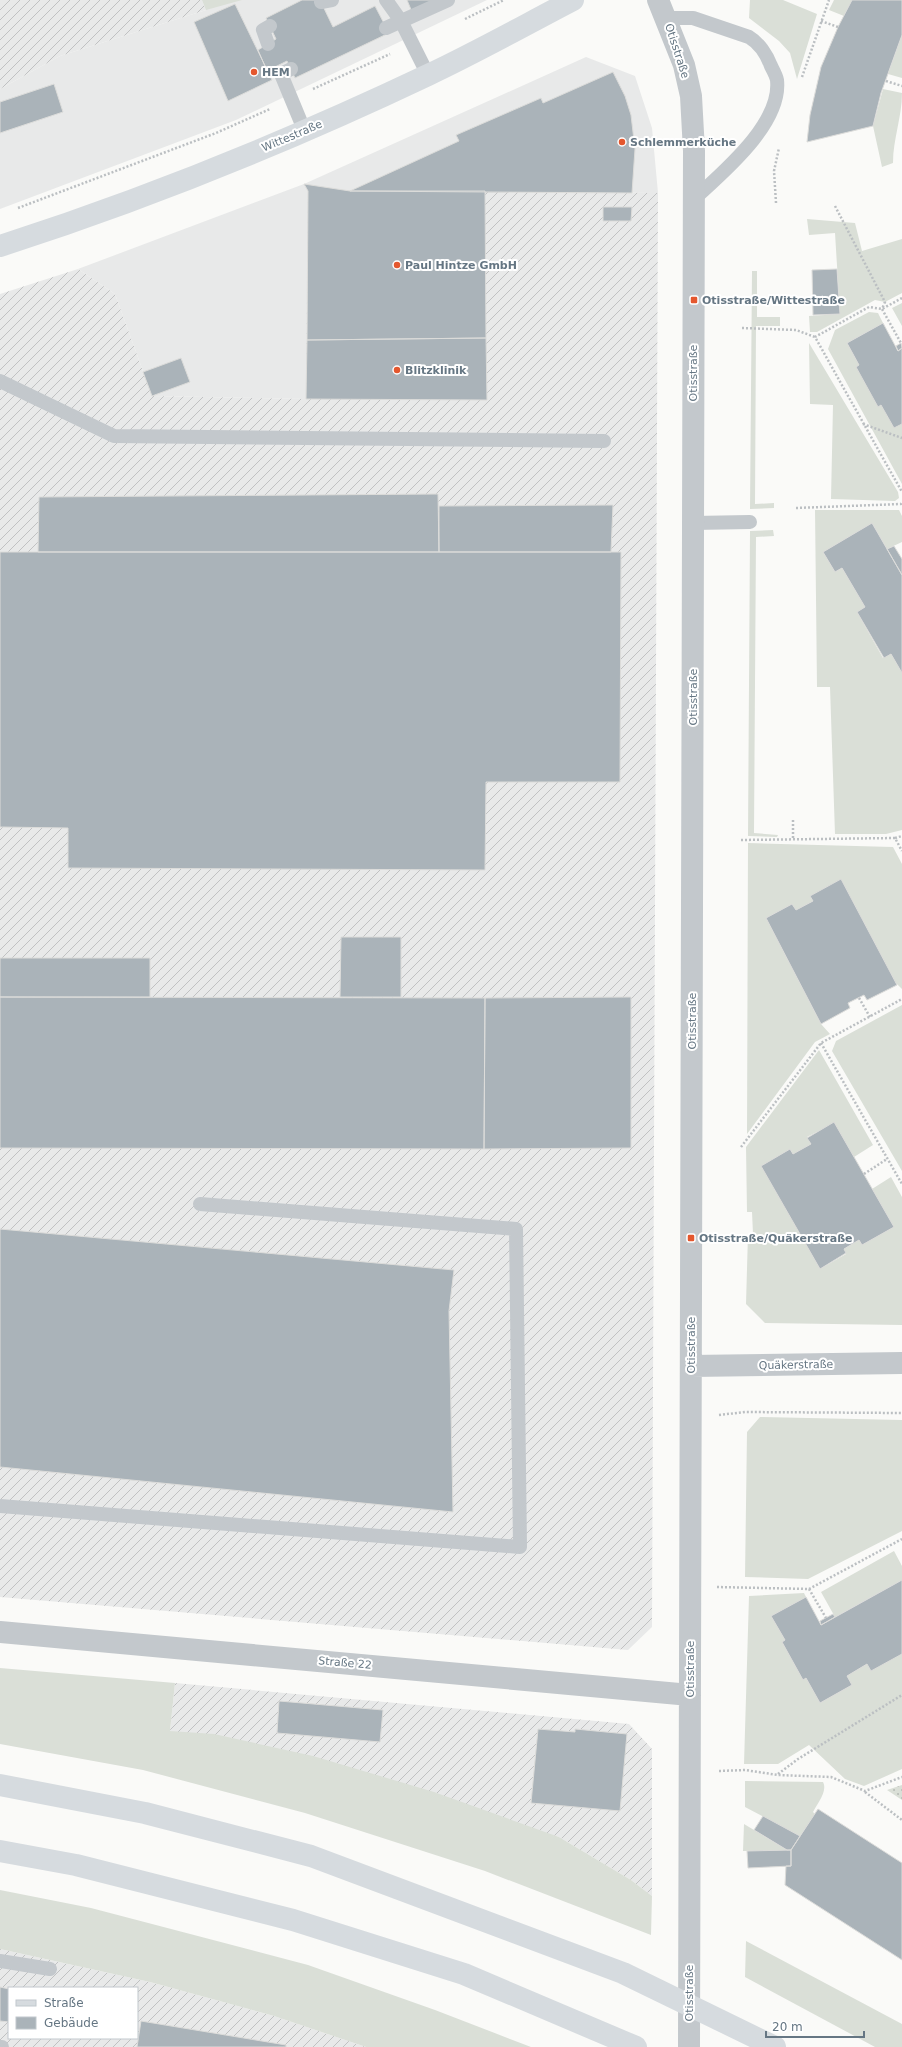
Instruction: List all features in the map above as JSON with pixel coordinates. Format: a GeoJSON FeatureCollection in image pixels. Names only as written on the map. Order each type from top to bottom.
{"type":"FeatureCollection","features":[{"type":"Feature","properties":{"kind":"main road","name":"Wittestraße"},"geometry":{"type":"LineString","coordinates":[[0,246],[64,226],[183,182],[304,132],[428,75],[573,0]]}},
{"type":"Feature","properties":{"kind":"main road"},"geometry":{"type":"LineString","coordinates":[[0,1785],[145,1813],[311,1856],[623,1973],[772,2045]]}},
{"type":"Feature","properties":{"kind":"main road"},"geometry":{"type":"LineString","coordinates":[[0,1851],[76,1865],[292,1920],[464,1974],[627,2043]]}},
{"type":"Feature","properties":{"kind":"street","name":"Otisstraße"},"geometry":{"type":"LineString","coordinates":[[662,9],[684,65],[691,96],[694,150],[689,2047]]}},
{"type":"Feature","properties":{"kind":"street","name":"Quäkerstraße"},"geometry":{"type":"LineString","coordinates":[[691,1366],[902,1364]]}},
{"type":"Feature","properties":{"kind":"street","name":"Straße 22"},"geometry":{"type":"LineString","coordinates":[[0,1632],[690,1695]]}},
{"type":"Feature","properties":{"kind":"lane"},"geometry":{"type":"LineString","coordinates":[[386,0],[401,21],[428,75]]}},
{"type":"Feature","properties":{"kind":"lane"},"geometry":{"type":"LineString","coordinates":[[386,28],[448,0]]}},
{"type":"Feature","properties":{"kind":"lane"},"geometry":{"type":"LineString","coordinates":[[662,9],[693,18],[755,41],[768,59],[777,80],[774,102],[766,120],[745,152],[694,199]]}},
{"type":"Feature","properties":{"kind":"lane"},"geometry":{"type":"LineString","coordinates":[[268,44],[263,30],[270,26]]}},
{"type":"Feature","properties":{"kind":"lane"},"geometry":{"type":"LineString","coordinates":[[283,70],[291,100],[304,132]]}},
{"type":"Feature","properties":{"kind":"lane"},"geometry":{"type":"LineString","coordinates":[[0,381],[114,436],[604,441]]}},
{"type":"Feature","properties":{"kind":"lane"},"geometry":{"type":"LineString","coordinates":[[693,523],[750,522]]}},
{"type":"Feature","properties":{"kind":"lane"},"geometry":{"type":"LineString","coordinates":[[0,1506],[520,1547],[516,1229],[200,1204]]}},
{"type":"Feature","properties":{"kind":"lane"},"geometry":{"type":"LineString","coordinates":[[0,1961],[50,1969]]}},
{"type":"Feature","properties":{"kind":"path"},"geometry":{"type":"LineString","coordinates":[[462,20],[504,0]]}},
{"type":"Feature","properties":{"kind":"path"},"geometry":{"type":"LineString","coordinates":[[821,21],[838,27]]}},
{"type":"Feature","properties":{"kind":"path"},"geometry":{"type":"LineString","coordinates":[[15,209],[216,133],[413,44]]}},
{"type":"Feature","properties":{"kind":"path"},"geometry":{"type":"LineString","coordinates":[[886,81],[902,86]]}},
{"type":"Feature","properties":{"kind":"path"},"geometry":{"type":"LineString","coordinates":[[835,206],[885,302],[882,309]]}},
{"type":"Feature","properties":{"kind":"path"},"geometry":{"type":"LineString","coordinates":[[815,337],[869,307],[882,309],[902,298]]}},
{"type":"Feature","properties":{"kind":"path"},"geometry":{"type":"LineString","coordinates":[[882,309],[901,344]]}},
{"type":"Feature","properties":{"kind":"path"},"geometry":{"type":"LineString","coordinates":[[742,328],[796,330],[815,337],[902,492]]}},
{"type":"Feature","properties":{"kind":"path"},"geometry":{"type":"LineString","coordinates":[[863,423],[902,438]]}},
{"type":"Feature","properties":{"kind":"path"},"geometry":{"type":"LineString","coordinates":[[796,508],[902,504]]}},
{"type":"Feature","properties":{"kind":"path"},"geometry":{"type":"LineString","coordinates":[[793,820],[793,840]]}},
{"type":"Feature","properties":{"kind":"path"},"geometry":{"type":"LineString","coordinates":[[741,840],[895,838],[902,836]]}},
{"type":"Feature","properties":{"kind":"path"},"geometry":{"type":"LineString","coordinates":[[895,838],[902,851]]}},
{"type":"Feature","properties":{"kind":"path"},"geometry":{"type":"LineString","coordinates":[[859,998],[870,1017]]}},
{"type":"Feature","properties":{"kind":"path"},"geometry":{"type":"LineString","coordinates":[[741,1147],[821,1042],[902,999]]}},
{"type":"Feature","properties":{"kind":"path"},"geometry":{"type":"LineString","coordinates":[[821,1042],[902,1184]]}},
{"type":"Feature","properties":{"kind":"path"},"geometry":{"type":"LineString","coordinates":[[864,1174],[887,1159]]}},
{"type":"Feature","properties":{"kind":"path"},"geometry":{"type":"LineString","coordinates":[[723,1415],[745,1412],[902,1412]]}},
{"type":"Feature","properties":{"kind":"path"},"geometry":{"type":"LineString","coordinates":[[720,1587],[810,1589],[901,1540]]}},
{"type":"Feature","properties":{"kind":"path"},"geometry":{"type":"LineString","coordinates":[[810,1589],[826,1618]]}},
{"type":"Feature","properties":{"kind":"path"},"geometry":{"type":"LineString","coordinates":[[778,1775],[798,1760],[902,1695]]}},
{"type":"Feature","properties":{"kind":"path"},"geometry":{"type":"LineString","coordinates":[[690,1771],[745,1770],[778,1775],[831,1777],[865,1791],[902,1820]]}},
{"type":"Feature","properties":{"kind":"path"},"geometry":{"type":"LineString","coordinates":[[865,1791],[902,1777]]}},
{"type":"Feature","properties":{"kind":"shaded area"},"geometry":{"type":"Polygon","coordinates":[[[0,0],[202,0],[206,10],[60,56],[0,89],[0,0]]]}},
{"type":"Feature","properties":{"kind":"shaded area"},"geometry":{"type":"Polygon","coordinates":[[[202,0],[487,0],[236,120],[0,209],[0,89],[60,56],[206,10],[202,0]]]}},
{"type":"Feature","properties":{"kind":"shaded area"},"geometry":{"type":"Polygon","coordinates":[[[202,0],[242,0],[206,10],[202,0]]]}},
{"type":"Feature","properties":{"kind":"shaded area"},"geometry":{"type":"Polygon","coordinates":[[[750,0],[783,0],[817,14],[797,79],[790,53],[779,41],[749,18],[750,0]]]}},
{"type":"Feature","properties":{"kind":"shaded area"},"geometry":{"type":"Polygon","coordinates":[[[834,0],[852,0],[844,16],[829,10],[834,0]]]}},
{"type":"Feature","properties":{"kind":"shaded area"},"geometry":{"type":"Polygon","coordinates":[[[902,35],[902,78],[888,74],[902,35]]]}},
{"type":"Feature","properties":{"kind":"shaded area"},"geometry":{"type":"Polygon","coordinates":[[[586,57],[635,76],[652,128],[658,193],[350,191],[304,184],[586,57]]]}},
{"type":"Feature","properties":{"kind":"shaded area"},"geometry":{"type":"Polygon","coordinates":[[[883,89],[902,93],[902,102],[894,145],[893,163],[882,167],[873,126],[883,89]]]}},
{"type":"Feature","properties":{"kind":"shaded area"},"geometry":{"type":"Polygon","coordinates":[[[304,184],[308,191],[306,399],[152,396],[115,294],[78,269],[304,184]]]}},
{"type":"Feature","properties":{"kind":"shaded area"},"geometry":{"type":"Polygon","coordinates":[[[304,184],[350,191],[658,193],[652,1627],[628,1650],[0,1597],[0,294],[78,269],[115,294],[152,396],[306,399],[308,191],[304,184]]]}},
{"type":"Feature","properties":{"kind":"shaded area"},"geometry":{"type":"Polygon","coordinates":[[[807,219],[855,223],[862,251],[902,239],[902,293],[885,302],[875,300],[817,332],[810,332],[809,316],[840,314],[835,233],[809,235],[807,219]]]}},
{"type":"Feature","properties":{"kind":"shaded area"},"geometry":{"type":"Polygon","coordinates":[[[752,271],[757,271],[757,317],[780,317],[780,326],[756,326],[755,504],[774,503],[774,508],[750,509],[752,271]]]}},
{"type":"Feature","properties":{"kind":"shaded area"},"geometry":{"type":"Polygon","coordinates":[[[902,303],[902,326],[892,308],[902,303]]]}},
{"type":"Feature","properties":{"kind":"shaded area"},"geometry":{"type":"Polygon","coordinates":[[[869,312],[878,313],[883,323],[847,343],[859,365],[856,367],[881,405],[902,424],[902,484],[828,349],[835,330],[869,312]]]}},
{"type":"Feature","properties":{"kind":"shaded area"},"geometry":{"type":"Polygon","coordinates":[[[809,343],[898,492],[899,498],[895,501],[831,499],[833,405],[810,404],[809,343]]]}},
{"type":"Feature","properties":{"kind":"shaded area"},"geometry":{"type":"Polygon","coordinates":[[[815,510],[899,510],[902,516],[902,542],[887,549],[872,523],[823,552],[835,572],[842,568],[865,607],[857,612],[883,658],[891,654],[902,673],[902,830],[886,834],[835,834],[830,687],[817,687],[815,510]]]}},
{"type":"Feature","properties":{"kind":"shaded area"},"geometry":{"type":"Polygon","coordinates":[[[773,530],[774,536],[756,537],[754,833],[778,835],[777,837],[748,836],[750,531],[773,530]]]}},
{"type":"Feature","properties":{"kind":"shaded area"},"geometry":{"type":"Polygon","coordinates":[[[748,843],[893,847],[902,864],[902,989],[813,901],[796,910],[792,904],[766,918],[821,1024],[830,1034],[815,1042],[747,1134],[748,843]]]}},
{"type":"Feature","properties":{"kind":"shaded area"},"geometry":{"type":"Polygon","coordinates":[[[902,1005],[902,1171],[832,1051],[836,1041],[902,1005]]]}},
{"type":"Feature","properties":{"kind":"shaded area"},"geometry":{"type":"Polygon","coordinates":[[[819,1050],[873,1145],[854,1157],[834,1123],[807,1137],[811,1144],[793,1154],[790,1149],[762,1166],[820,1269],[846,1254],[844,1249],[859,1240],[862,1245],[894,1227],[872,1189],[891,1177],[902,1197],[902,1325],[765,1323],[746,1304],[748,1234],[753,1234],[752,1212],[747,1212],[746,1147],[819,1050]]]}},
{"type":"Feature","properties":{"kind":"shaded area"},"geometry":{"type":"Polygon","coordinates":[[[760,1417],[902,1420],[902,1531],[808,1579],[745,1577],[747,1432],[760,1417]]]}},
{"type":"Feature","properties":{"kind":"shaded area"},"geometry":{"type":"Polygon","coordinates":[[[894,1551],[902,1566],[902,1580],[835,1617],[821,1592],[894,1551]]]}},
{"type":"Feature","properties":{"kind":"shaded area"},"geometry":{"type":"Polygon","coordinates":[[[804,1593],[806,1597],[771,1616],[785,1640],[782,1642],[803,1680],[806,1678],[820,1703],[852,1685],[847,1676],[867,1664],[902,1654],[902,1769],[864,1786],[845,1779],[809,1745],[778,1764],[744,1764],[749,1596],[804,1593]]]}},
{"type":"Feature","properties":{"kind":"shaded area"},"geometry":{"type":"Polygon","coordinates":[[[0,1668],[175,1683],[170,1731],[214,1734],[313,1756],[434,1792],[559,1837],[631,1880],[652,1896],[651,1935],[485,1871],[305,1813],[143,1770],[0,1744],[0,1668]]]}},
{"type":"Feature","properties":{"kind":"shaded area"},"geometry":{"type":"Polygon","coordinates":[[[175,1683],[629,1724],[652,1749],[652,1896],[631,1880],[559,1837],[170,1731],[175,1683]]]}},
{"type":"Feature","properties":{"kind":"shaded area"},"geometry":{"type":"Polygon","coordinates":[[[745,1781],[823,1782],[824,1789],[813,1812],[815,1814],[800,1836],[745,1807],[745,1781]]]}},
{"type":"Feature","properties":{"kind":"shaded area"},"geometry":{"type":"Polygon","coordinates":[[[902,1785],[902,1800],[887,1790],[902,1785]]]}},
{"type":"Feature","properties":{"kind":"shaded area"},"geometry":{"type":"Polygon","coordinates":[[[744,1824],[787,1850],[743,1851],[744,1824]]]}},
{"type":"Feature","properties":{"kind":"shaded area"},"geometry":{"type":"Polygon","coordinates":[[[0,1890],[91,1908],[308,1965],[435,2010],[531,2047],[366,2047],[274,2016],[150,1982],[0,1949],[0,1890]]]}},
{"type":"Feature","properties":{"kind":"shaded area"},"geometry":{"type":"Polygon","coordinates":[[[746,1941],[902,2024],[902,2047],[875,2047],[745,1977],[746,1941]]]}},
{"type":"Feature","properties":{"kind":"shaded area"},"geometry":{"type":"Polygon","coordinates":[[[0,1949],[150,1982],[274,2016],[366,2047],[0,2047],[0,1949]]]}},
{"type":"Feature","properties":{"kind":"building"},"geometry":{"type":"Polygon","coordinates":[[[302,0],[320,0],[333,27],[375,6],[389,33],[295,78],[287,61],[267,71],[258,50],[276,39],[266,18],[302,0]]]}},
{"type":"Feature","properties":{"kind":"building"},"geometry":{"type":"Polygon","coordinates":[[[407,0],[440,0],[412,12],[407,0]]]}},
{"type":"Feature","properties":{"kind":"building"},"geometry":{"type":"Polygon","coordinates":[[[852,0],[902,0],[902,35],[881,93],[873,126],[807,142],[810,115],[821,67],[838,27],[852,0]]]}},
{"type":"Feature","properties":{"kind":"building"},"geometry":{"type":"Polygon","coordinates":[[[235,4],[272,80],[228,101],[194,22],[235,4]]]}},
{"type":"Feature","properties":{"kind":"building"},"geometry":{"type":"Polygon","coordinates":[[[613,72],[625,96],[631,115],[635,149],[632,193],[350,191],[459,141],[456,135],[541,98],[543,103],[613,72]]]}},
{"type":"Feature","properties":{"kind":"building"},"geometry":{"type":"Polygon","coordinates":[[[54,84],[63,112],[0,133],[0,102],[54,84]]]}},
{"type":"Feature","properties":{"kind":"building","name":"Paul Hintze GmbH"},"geometry":{"type":"Polygon","coordinates":[[[304,184],[350,191],[485,191],[486,338],[307,340],[308,191],[304,184]]]}},
{"type":"Feature","properties":{"kind":"building"},"geometry":{"type":"Polygon","coordinates":[[[603,207],[632,207],[631,221],[603,221],[603,207]]]}},
{"type":"Feature","properties":{"kind":"building"},"geometry":{"type":"Polygon","coordinates":[[[837,269],[840,314],[813,315],[812,270],[837,269]]]}},
{"type":"Feature","properties":{"kind":"building"},"geometry":{"type":"Polygon","coordinates":[[[883,323],[898,351],[902,348],[902,424],[894,428],[881,405],[878,407],[856,367],[859,365],[847,343],[883,323]]]}},
{"type":"Feature","properties":{"kind":"building","name":"Blitzklinik"},"geometry":{"type":"Polygon","coordinates":[[[486,338],[487,400],[306,399],[307,340],[486,338]]]}},
{"type":"Feature","properties":{"kind":"building"},"geometry":{"type":"Polygon","coordinates":[[[901,343],[902,348],[898,351],[896,346],[901,343]]]}},
{"type":"Feature","properties":{"kind":"building"},"geometry":{"type":"Polygon","coordinates":[[[181,358],[190,382],[152,396],[143,372],[181,358]]]}},
{"type":"Feature","properties":{"kind":"building"},"geometry":{"type":"Polygon","coordinates":[[[438,494],[439,552],[38,552],[39,497],[438,494]]]}},
{"type":"Feature","properties":{"kind":"building"},"geometry":{"type":"Polygon","coordinates":[[[613,505],[611,552],[439,552],[439,506],[613,505]]]}},
{"type":"Feature","properties":{"kind":"building"},"geometry":{"type":"Polygon","coordinates":[[[872,523],[902,575],[902,673],[891,654],[884,658],[857,612],[865,607],[842,568],[835,572],[823,552],[872,523]]]}},
{"type":"Feature","properties":{"kind":"building"},"geometry":{"type":"Polygon","coordinates":[[[894,546],[902,559],[902,575],[887,549],[894,546]]]}},
{"type":"Feature","properties":{"kind":"building"},"geometry":{"type":"Polygon","coordinates":[[[0,552],[621,552],[620,782],[486,782],[485,870],[68,868],[68,828],[0,827],[0,552]]]}},
{"type":"Feature","properties":{"kind":"building"},"geometry":{"type":"Polygon","coordinates":[[[841,879],[897,985],[867,1000],[864,995],[848,1003],[850,1008],[821,1024],[766,918],[792,904],[796,910],[813,901],[810,896],[841,879]]]}},
{"type":"Feature","properties":{"kind":"building"},"geometry":{"type":"Polygon","coordinates":[[[341,937],[401,937],[401,997],[340,997],[341,937]]]}},
{"type":"Feature","properties":{"kind":"building"},"geometry":{"type":"Polygon","coordinates":[[[0,958],[150,958],[150,997],[0,997],[0,958]]]}},
{"type":"Feature","properties":{"kind":"building"},"geometry":{"type":"Polygon","coordinates":[[[0,997],[485,998],[484,1149],[0,1148],[0,997]]]}},
{"type":"Feature","properties":{"kind":"building"},"geometry":{"type":"Polygon","coordinates":[[[631,997],[631,1148],[484,1149],[485,998],[631,997]]]}},
{"type":"Feature","properties":{"kind":"building"},"geometry":{"type":"Polygon","coordinates":[[[834,1122],[894,1227],[862,1245],[859,1240],[844,1249],[846,1253],[820,1269],[761,1166],[790,1149],[793,1154],[811,1144],[807,1138],[834,1122]]]}},
{"type":"Feature","properties":{"kind":"building"},"geometry":{"type":"Polygon","coordinates":[[[0,1229],[454,1270],[449,1311],[453,1512],[0,1467],[0,1229]]]}},
{"type":"Feature","properties":{"kind":"building"},"geometry":{"type":"Polygon","coordinates":[[[902,1580],[902,1654],[871,1671],[867,1664],[847,1676],[852,1685],[820,1703],[806,1678],[803,1680],[782,1642],[785,1640],[771,1616],[806,1597],[821,1625],[902,1580]]]}},
{"type":"Feature","properties":{"kind":"building"},"geometry":{"type":"Polygon","coordinates":[[[833,1614],[835,1617],[821,1625],[820,1621],[833,1614]]]}},
{"type":"Feature","properties":{"kind":"building"},"geometry":{"type":"Polygon","coordinates":[[[279,1701],[383,1710],[380,1742],[277,1733],[279,1701]]]}},
{"type":"Feature","properties":{"kind":"building"},"geometry":{"type":"Polygon","coordinates":[[[538,1729],[575,1732],[575,1729],[627,1734],[620,1811],[531,1803],[538,1729]]]}},
{"type":"Feature","properties":{"kind":"building"},"geometry":{"type":"Polygon","coordinates":[[[818,1809],[902,1863],[902,1960],[785,1885],[786,1866],[791,1866],[791,1850],[818,1809]]]}},
{"type":"Feature","properties":{"kind":"building"},"geometry":{"type":"Polygon","coordinates":[[[763,1816],[800,1836],[791,1850],[787,1850],[754,1830],[763,1816]]]}},
{"type":"Feature","properties":{"kind":"building"},"geometry":{"type":"Polygon","coordinates":[[[791,1850],[791,1866],[748,1868],[747,1851],[791,1850]]]}},
{"type":"Feature","properties":{"kind":"building"},"geometry":{"type":"Polygon","coordinates":[[[0,1987],[8,1989],[8,2022],[0,2021],[0,1987]]]}},
{"type":"Feature","properties":{"kind":"building"},"geometry":{"type":"Polygon","coordinates":[[[141,2021],[286,2045],[286,2047],[137,2047],[141,2021]]]}},
{"type":"Feature","properties":{"kind":"place","name":"HEM"},"geometry":{"type":"Point","coordinates":[254,72]}},
{"type":"Feature","properties":{"kind":"place","name":"Schlemmerküche"},"geometry":{"type":"Point","coordinates":[622,142]}},
{"type":"Feature","properties":{"kind":"place","name":"Paul Hintze GmbH"},"geometry":{"type":"Point","coordinates":[397,265]}},
{"type":"Feature","properties":{"kind":"place","name":"Otisstraße/Wittestraße"},"geometry":{"type":"Point","coordinates":[694,300]}},
{"type":"Feature","properties":{"kind":"place","name":"Blitzklinik"},"geometry":{"type":"Point","coordinates":[397,370]}},
{"type":"Feature","properties":{"kind":"place","name":"Otisstraße/Quäkerstraße"},"geometry":{"type":"Point","coordinates":[691,1238]}}]}
